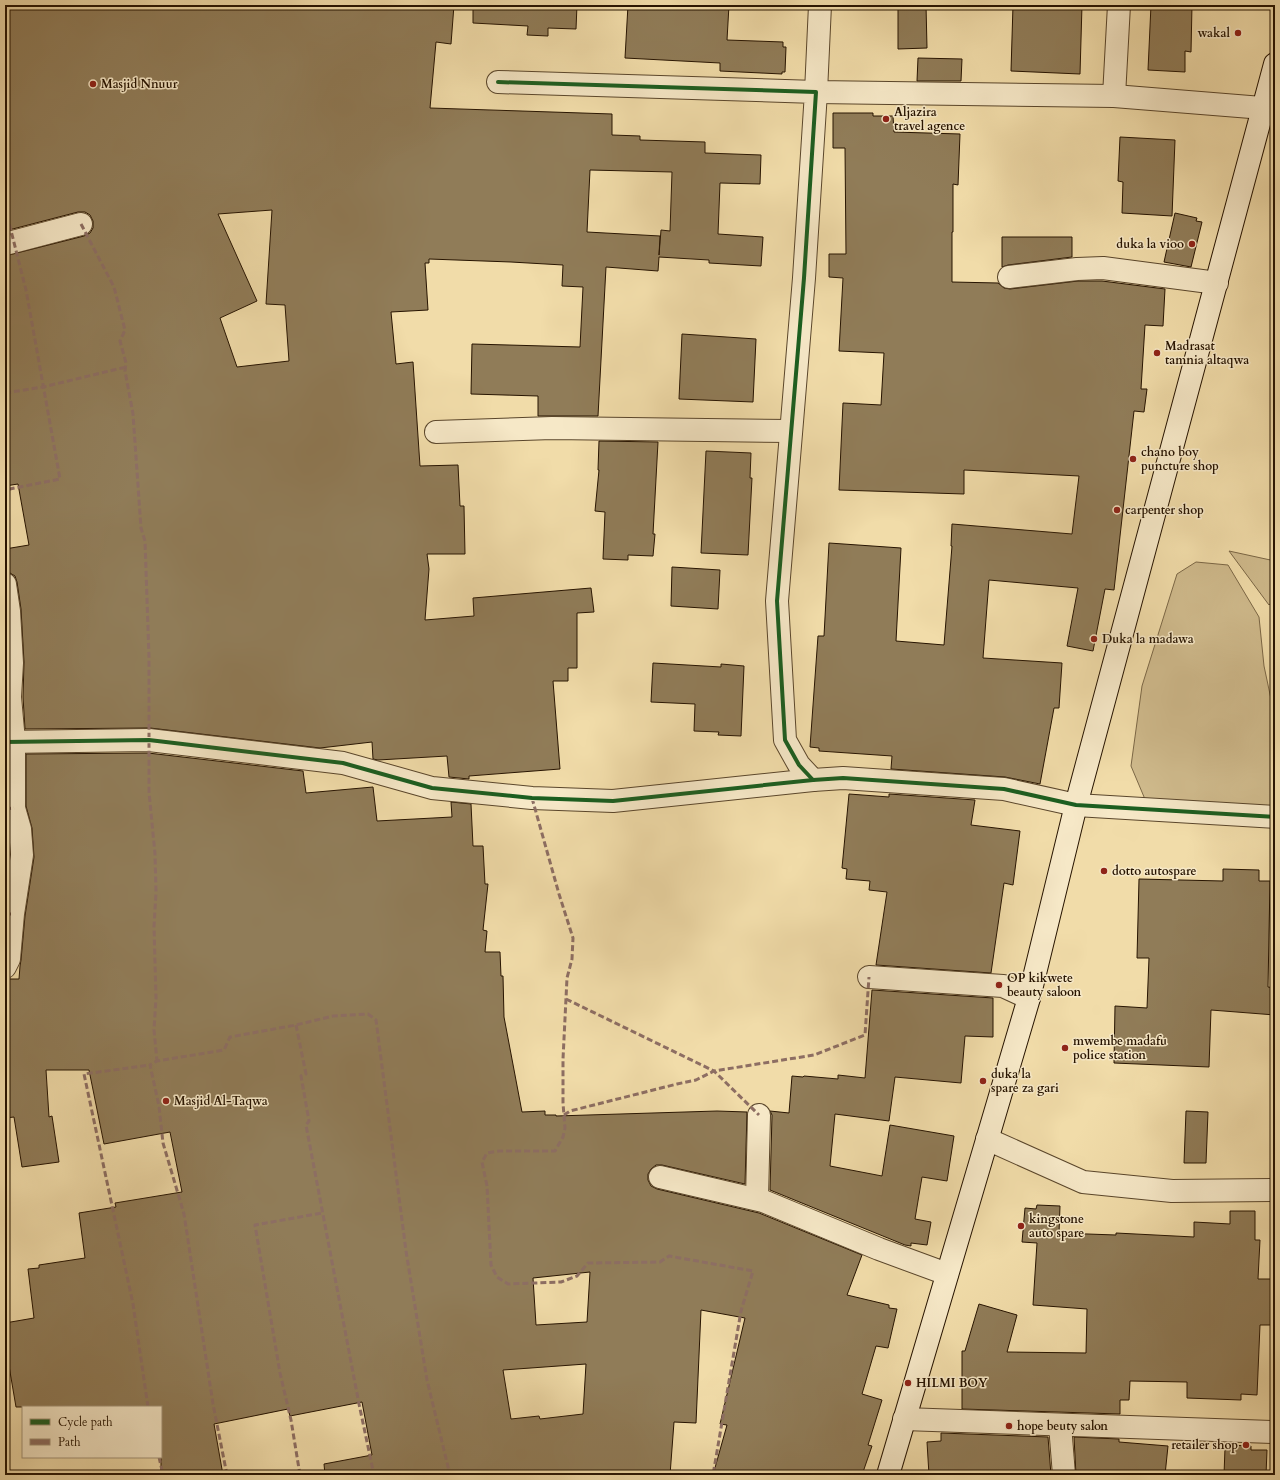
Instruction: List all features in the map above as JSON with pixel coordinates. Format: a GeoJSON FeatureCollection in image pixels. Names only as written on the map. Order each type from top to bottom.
{"type":"FeatureCollection","features":[{"type":"Feature","properties":{"kind":"street"},"geometry":{"type":"LineString","coordinates":[[813,780],[799,765],[785,740],[777,601],[816,92],[820,5]]}},
{"type":"Feature","properties":{"kind":"street"},"geometry":{"type":"LineString","coordinates":[[1114,96],[1119,5]]}},
{"type":"Feature","properties":{"kind":"street"},"geometry":{"type":"LineString","coordinates":[[888,1475],[1029,998],[1076,804],[1217,282],[1269,108],[1275,64]]}},
{"type":"Feature","properties":{"kind":"street"},"geometry":{"type":"LineString","coordinates":[[498,82],[816,92],[1114,96],[1269,108]]}},
{"type":"Feature","properties":{"kind":"street"},"geometry":{"type":"LineString","coordinates":[[5,244],[81,224]]}},
{"type":"Feature","properties":{"kind":"street"},"geometry":{"type":"LineString","coordinates":[[1009,276],[1077,269],[1103,268],[1217,282]]}},
{"type":"Feature","properties":{"kind":"street"},"geometry":{"type":"LineString","coordinates":[[436,432],[552,428],[791,431]]}},
{"type":"Feature","properties":{"kind":"street"},"geometry":{"type":"LineString","coordinates":[[5,584],[9,611],[12,663],[9,741],[14,808],[20,829],[22,855],[13,914],[9,959],[5,967]]}},
{"type":"Feature","properties":{"kind":"street"},"geometry":{"type":"LineString","coordinates":[[9,741],[149,740],[180,743],[344,763],[432,788],[532,798],[613,800],[843,778],[1004,789],[1076,804],[1275,817]]}},
{"type":"Feature","properties":{"kind":"street"},"geometry":{"type":"LineString","coordinates":[[869,976],[1002,986],[1029,998]]}},
{"type":"Feature","properties":{"kind":"street"},"geometry":{"type":"LineString","coordinates":[[757,1199],[759,1115]]}},
{"type":"Feature","properties":{"kind":"street"},"geometry":{"type":"LineString","coordinates":[[988,1139],[1083,1182],[1172,1191],[1275,1190]]}},
{"type":"Feature","properties":{"kind":"street"},"geometry":{"type":"LineString","coordinates":[[660,1177],[770,1203],[879,1249],[947,1274]]}},
{"type":"Feature","properties":{"kind":"street"},"geometry":{"type":"LineString","coordinates":[[904,1419],[1275,1432]]}},
{"type":"Feature","properties":{"kind":"street"},"geometry":{"type":"LineString","coordinates":[[1060,1425],[1064,1475]]}},
{"type":"Feature","properties":{"kind":"shaded area"},"geometry":{"type":"Polygon","coordinates":[[[1229,551],[1275,561],[1275,599],[1269,605],[1229,551]]]}},
{"type":"Feature","properties":{"kind":"shaded area"},"geometry":{"type":"Polygon","coordinates":[[[1196,562],[1228,565],[1259,617],[1264,666],[1275,718],[1275,808],[1147,804],[1131,766],[1142,686],[1177,574],[1196,562]]]}},
{"type":"Feature","properties":{"kind":"building"},"geometry":{"type":"Polygon","coordinates":[[[5,5],[454,5],[451,44],[436,42],[430,108],[612,114],[612,135],[640,136],[640,140],[705,142],[705,153],[761,155],[760,184],[720,183],[718,234],[763,237],[761,266],[709,263],[709,260],[659,257],[658,271],[606,267],[598,416],[538,416],[538,396],[471,394],[472,344],[580,347],[583,287],[562,286],[563,265],[429,259],[429,263],[425,263],[428,310],[391,312],[396,364],[413,362],[420,466],[458,465],[460,506],[464,506],[465,554],[427,554],[429,569],[425,620],[474,616],[473,598],[591,588],[594,612],[577,613],[577,668],[568,668],[568,681],[553,681],[560,769],[469,776],[469,779],[449,777],[447,756],[378,760],[373,759],[372,742],[320,748],[150,728],[25,729],[23,697],[24,662],[21,609],[15,576],[6,572],[5,565],[5,549],[29,545],[18,484],[5,486],[5,256],[84,236],[90,233],[93,228],[93,221],[90,215],[85,212],[78,212],[5,231],[5,5]],[[590,170],[587,232],[660,236],[659,255],[661,230],[670,231],[672,172],[590,170]],[[272,210],[218,214],[257,301],[220,318],[237,367],[289,361],[285,305],[266,304],[272,210]]]}},
{"type":"Feature","properties":{"kind":"building"},"geometry":{"type":"Polygon","coordinates":[[[473,5],[577,5],[576,29],[548,28],[548,36],[527,35],[528,26],[473,23],[473,5]]]}},
{"type":"Feature","properties":{"kind":"building"},"geometry":{"type":"Polygon","coordinates":[[[628,5],[729,5],[727,40],[783,42],[783,47],[786,47],[785,72],[782,72],[782,74],[720,71],[720,63],[625,58],[628,5]]]}},
{"type":"Feature","properties":{"kind":"building"},"geometry":{"type":"Polygon","coordinates":[[[898,5],[926,5],[927,48],[898,49],[898,5]]]}},
{"type":"Feature","properties":{"kind":"building"},"geometry":{"type":"Polygon","coordinates":[[[1013,5],[1082,5],[1080,74],[1011,71],[1013,5]]]}},
{"type":"Feature","properties":{"kind":"building"},"geometry":{"type":"Polygon","coordinates":[[[1151,5],[1192,5],[1191,52],[1185,51],[1185,72],[1148,70],[1151,5]]]}},
{"type":"Feature","properties":{"kind":"building"},"geometry":{"type":"Polygon","coordinates":[[[918,58],[962,59],[961,81],[917,81],[918,58]]]}},
{"type":"Feature","properties":{"kind":"building"},"geometry":{"type":"Polygon","coordinates":[[[833,113],[873,113],[873,116],[893,116],[894,132],[960,134],[958,185],[953,184],[952,282],[998,283],[1004,288],[1010,289],[1078,281],[1102,281],[1165,289],[1163,326],[1145,325],[1141,389],[1147,389],[1144,412],[1134,411],[1114,590],[1105,589],[1093,651],[1067,646],[1078,588],[989,580],[983,658],[1062,663],[1059,708],[1054,708],[1040,784],[1005,777],[891,769],[892,756],[819,751],[819,748],[810,747],[818,636],[824,636],[829,543],[901,548],[896,641],[944,645],[952,546],[952,524],[1072,534],[1079,476],[964,470],[964,494],[839,490],[843,403],[881,405],[884,353],[839,351],[843,278],[829,277],[829,254],[846,254],[845,148],[833,148],[833,113]]]}},
{"type":"Feature","properties":{"kind":"building"},"geometry":{"type":"Polygon","coordinates":[[[1120,137],[1175,140],[1172,216],[1122,213],[1123,182],[1118,181],[1120,137]]]}},
{"type":"Feature","properties":{"kind":"building"},"geometry":{"type":"Polygon","coordinates":[[[1175,213],[1197,218],[1196,221],[1202,222],[1191,267],[1164,262],[1175,213]]]}},
{"type":"Feature","properties":{"kind":"building"},"geometry":{"type":"Polygon","coordinates":[[[1002,237],[1072,237],[1072,257],[1002,267],[1002,237]]]}},
{"type":"Feature","properties":{"kind":"building"},"geometry":{"type":"Polygon","coordinates":[[[682,334],[756,339],[753,402],[679,399],[682,334]]]}},
{"type":"Feature","properties":{"kind":"building"},"geometry":{"type":"Polygon","coordinates":[[[599,441],[658,442],[653,556],[628,555],[628,560],[603,559],[605,512],[595,511],[599,470],[599,441]]]}},
{"type":"Feature","properties":{"kind":"building"},"geometry":{"type":"Polygon","coordinates":[[[706,451],[751,453],[750,478],[752,478],[748,555],[701,553],[706,451]]]}},
{"type":"Feature","properties":{"kind":"building"},"geometry":{"type":"Polygon","coordinates":[[[672,567],[720,570],[718,609],[671,606],[672,567]]]}},
{"type":"Feature","properties":{"kind":"building"},"geometry":{"type":"Polygon","coordinates":[[[653,663],[721,667],[721,664],[744,666],[741,736],[718,735],[719,732],[694,731],[695,704],[651,702],[653,663]]]}},
{"type":"Feature","properties":{"kind":"building"},"geometry":{"type":"Polygon","coordinates":[[[148,753],[303,771],[306,793],[373,787],[377,821],[452,817],[451,802],[471,804],[473,846],[483,846],[485,884],[488,884],[483,930],[487,931],[485,952],[500,952],[501,976],[503,976],[504,1017],[522,1112],[545,1111],[545,1115],[556,1116],[717,1111],[747,1112],[745,1184],[662,1165],[656,1165],[648,1174],[648,1180],[651,1186],[657,1189],[759,1213],[862,1255],[847,1295],[889,1305],[889,1308],[897,1309],[888,1348],[876,1346],[862,1394],[882,1400],[868,1445],[872,1446],[862,1475],[713,1475],[727,1425],[720,1424],[745,1318],[701,1310],[696,1423],[674,1422],[670,1475],[325,1475],[324,1464],[372,1455],[362,1402],[290,1416],[288,1409],[214,1424],[223,1475],[161,1475],[162,1406],[16,1407],[8,1360],[5,1360],[5,1323],[34,1318],[28,1269],[39,1268],[39,1265],[85,1258],[79,1213],[116,1207],[115,1203],[182,1192],[170,1132],[104,1144],[89,1070],[46,1070],[49,1117],[52,1116],[59,1162],[22,1167],[14,1117],[5,1118],[5,979],[19,979],[25,916],[34,857],[32,828],[26,806],[26,754],[148,753]],[[590,1272],[533,1278],[536,1325],[587,1322],[590,1272]],[[586,1364],[503,1370],[511,1419],[539,1416],[540,1419],[583,1414],[586,1364]]]}},
{"type":"Feature","properties":{"kind":"building"},"geometry":{"type":"Polygon","coordinates":[[[849,794],[889,797],[889,794],[975,800],[971,825],[1020,831],[1013,885],[1004,883],[991,973],[876,965],[887,892],[869,890],[870,881],[846,879],[847,869],[842,868],[849,794]]]}},
{"type":"Feature","properties":{"kind":"building"},"geometry":{"type":"Polygon","coordinates":[[[5,822],[8,831],[9,855],[5,884],[5,822]]]}},
{"type":"Feature","properties":{"kind":"building"},"geometry":{"type":"Polygon","coordinates":[[[1223,869],[1259,870],[1259,881],[1270,881],[1268,987],[1275,988],[1275,1015],[1211,1010],[1209,1067],[1114,1063],[1115,1006],[1147,1008],[1149,958],[1137,958],[1139,879],[1223,881],[1223,869]]]}},
{"type":"Feature","properties":{"kind":"building"},"geometry":{"type":"Polygon","coordinates":[[[872,990],[993,998],[993,1037],[965,1036],[961,1083],[895,1077],[889,1121],[835,1114],[830,1166],[882,1176],[890,1125],[954,1136],[947,1181],[922,1177],[915,1219],[931,1222],[927,1245],[911,1243],[911,1246],[905,1245],[770,1190],[772,1115],[770,1111],[789,1113],[792,1076],[838,1079],[838,1075],[865,1078],[872,990]]]}},
{"type":"Feature","properties":{"kind":"building"},"geometry":{"type":"Polygon","coordinates":[[[1186,1111],[1208,1112],[1206,1163],[1184,1163],[1186,1111]]]}},
{"type":"Feature","properties":{"kind":"building"},"geometry":{"type":"Polygon","coordinates":[[[1037,1205],[1060,1206],[1059,1233],[1116,1235],[1116,1233],[1194,1237],[1194,1222],[1230,1224],[1230,1211],[1255,1211],[1255,1240],[1260,1240],[1258,1279],[1275,1279],[1275,1325],[1260,1325],[1257,1395],[1241,1394],[1241,1400],[1187,1398],[1187,1382],[1130,1381],[1129,1400],[1120,1400],[1120,1414],[962,1409],[962,1351],[965,1351],[979,1304],[1017,1315],[1007,1352],[1086,1353],[1087,1309],[1033,1305],[1037,1243],[1022,1242],[1025,1208],[1036,1209],[1037,1205]]]}},
{"type":"Feature","properties":{"kind":"building"},"geometry":{"type":"Polygon","coordinates":[[[941,1433],[1048,1437],[1051,1475],[929,1475],[927,1442],[941,1441],[941,1433]]]}},
{"type":"Feature","properties":{"kind":"building"},"geometry":{"type":"Polygon","coordinates":[[[1074,1437],[1119,1439],[1119,1442],[1168,1446],[1165,1475],[1076,1475],[1074,1437]]]}},
{"type":"Feature","properties":{"kind":"building"},"geometry":{"type":"Polygon","coordinates":[[[1228,1445],[1251,1446],[1251,1450],[1267,1450],[1266,1475],[1224,1475],[1225,1448],[1228,1448],[1228,1445]]]}},
{"type":"Feature","properties":{"kind":"marked path"},"geometry":{"type":"LineString","coordinates":[[5,207],[26,290],[60,479],[5,490]]}},
{"type":"Feature","properties":{"kind":"marked path"},"geometry":{"type":"LineString","coordinates":[[81,224],[114,287],[125,330],[120,341],[126,363],[125,371],[133,414],[141,528],[145,541],[149,657],[149,792],[155,854],[156,892],[154,927],[156,998],[154,1030],[157,1061]]}},
{"type":"Feature","properties":{"kind":"marked path"},"geometry":{"type":"LineString","coordinates":[[5,393],[43,387],[126,367]]}},
{"type":"Feature","properties":{"kind":"marked path"},"geometry":{"type":"LineString","coordinates":[[532,798],[573,938],[572,959],[567,978],[563,1059],[563,1103],[565,1128],[563,1137],[555,1151],[499,1151],[487,1153],[482,1162],[487,1186],[491,1265],[497,1277],[508,1284],[561,1282],[577,1276],[588,1263],[660,1262],[669,1256],[753,1271],[741,1311],[713,1475]]}},
{"type":"Feature","properties":{"kind":"marked path"},"geometry":{"type":"LineString","coordinates":[[5,809],[14,808]]}},
{"type":"Feature","properties":{"kind":"marked path"},"geometry":{"type":"LineString","coordinates":[[5,914],[13,914]]}},
{"type":"Feature","properties":{"kind":"marked path"},"geometry":{"type":"LineString","coordinates":[[564,1115],[570,1111],[696,1080],[714,1071],[814,1055],[865,1035],[869,977]]}},
{"type":"Feature","properties":{"kind":"marked path"},"geometry":{"type":"LineString","coordinates":[[566,999],[714,1071],[759,1115]]}},
{"type":"Feature","properties":{"kind":"marked path"},"geometry":{"type":"LineString","coordinates":[[227,1475],[213,1404],[184,1214],[163,1143],[159,1106],[150,1065],[157,1061],[224,1050],[230,1037],[296,1025],[333,1016],[368,1014],[376,1020],[406,1251],[427,1380],[450,1475]]}},
{"type":"Feature","properties":{"kind":"marked path"},"geometry":{"type":"LineString","coordinates":[[296,1025],[306,1074],[301,1076],[309,1121],[306,1125],[374,1475]]}},
{"type":"Feature","properties":{"kind":"marked path"},"geometry":{"type":"LineString","coordinates":[[148,1406],[133,1304],[84,1074],[150,1065]]}},
{"type":"Feature","properties":{"kind":"marked path"},"geometry":{"type":"LineString","coordinates":[[300,1475],[291,1420],[280,1373],[255,1225],[322,1213]]}},
{"type":"Feature","properties":{"kind":"marked path"},"geometry":{"type":"LineString","coordinates":[[159,1458],[163,1475]]}},
{"type":"Feature","properties":{"kind":"cycle path"},"geometry":{"type":"LineString","coordinates":[[498,82],[816,92],[804,278],[777,601],[785,740],[799,765],[813,780],[843,778],[1004,789],[1076,805],[1275,817]]}},
{"type":"Feature","properties":{"kind":"cycle path"},"geometry":{"type":"LineString","coordinates":[[5,742],[149,740],[343,763],[432,788],[532,798],[613,801],[813,780]]}},
{"type":"Feature","properties":{"kind":"place","name":"wakal"},"geometry":{"type":"Point","coordinates":[1238,33]}},
{"type":"Feature","properties":{"kind":"place","name":"Masjid Nnuur"},"geometry":{"type":"Point","coordinates":[93,84]}},
{"type":"Feature","properties":{"kind":"place","name":"Aljazira travel agence"},"geometry":{"type":"Point","coordinates":[886,119]}},
{"type":"Feature","properties":{"kind":"place","name":"duka la vioo"},"geometry":{"type":"Point","coordinates":[1192,244]}},
{"type":"Feature","properties":{"kind":"place","name":"Madrasat tamnia altaqwa"},"geometry":{"type":"Point","coordinates":[1157,353]}},
{"type":"Feature","properties":{"kind":"place","name":"chano boy puncture shop"},"geometry":{"type":"Point","coordinates":[1133,459]}},
{"type":"Feature","properties":{"kind":"place","name":"carpenter shop"},"geometry":{"type":"Point","coordinates":[1117,510]}},
{"type":"Feature","properties":{"kind":"place","name":"Duka la madawa"},"geometry":{"type":"Point","coordinates":[1094,639]}},
{"type":"Feature","properties":{"kind":"place","name":"dotto autospare"},"geometry":{"type":"Point","coordinates":[1104,871]}},
{"type":"Feature","properties":{"kind":"place","name":"OP kikwete beauty saloon"},"geometry":{"type":"Point","coordinates":[999,985]}},
{"type":"Feature","properties":{"kind":"place","name":"mwembe madafu police station"},"geometry":{"type":"Point","coordinates":[1065,1048]}},
{"type":"Feature","properties":{"kind":"place","name":"duka la spare za gari"},"geometry":{"type":"Point","coordinates":[983,1081]}},
{"type":"Feature","properties":{"kind":"place","name":"Masjid Al-Taqwa"},"geometry":{"type":"Point","coordinates":[166,1101]}},
{"type":"Feature","properties":{"kind":"place","name":"kingstone auto spare"},"geometry":{"type":"Point","coordinates":[1021,1226]}},
{"type":"Feature","properties":{"kind":"place","name":"HILMI BOY"},"geometry":{"type":"Point","coordinates":[908,1383]}},
{"type":"Feature","properties":{"kind":"place","name":"hope beuty salon"},"geometry":{"type":"Point","coordinates":[1009,1426]}},
{"type":"Feature","properties":{"kind":"place","name":"retailer shop"},"geometry":{"type":"Point","coordinates":[1246,1445]}}]}
